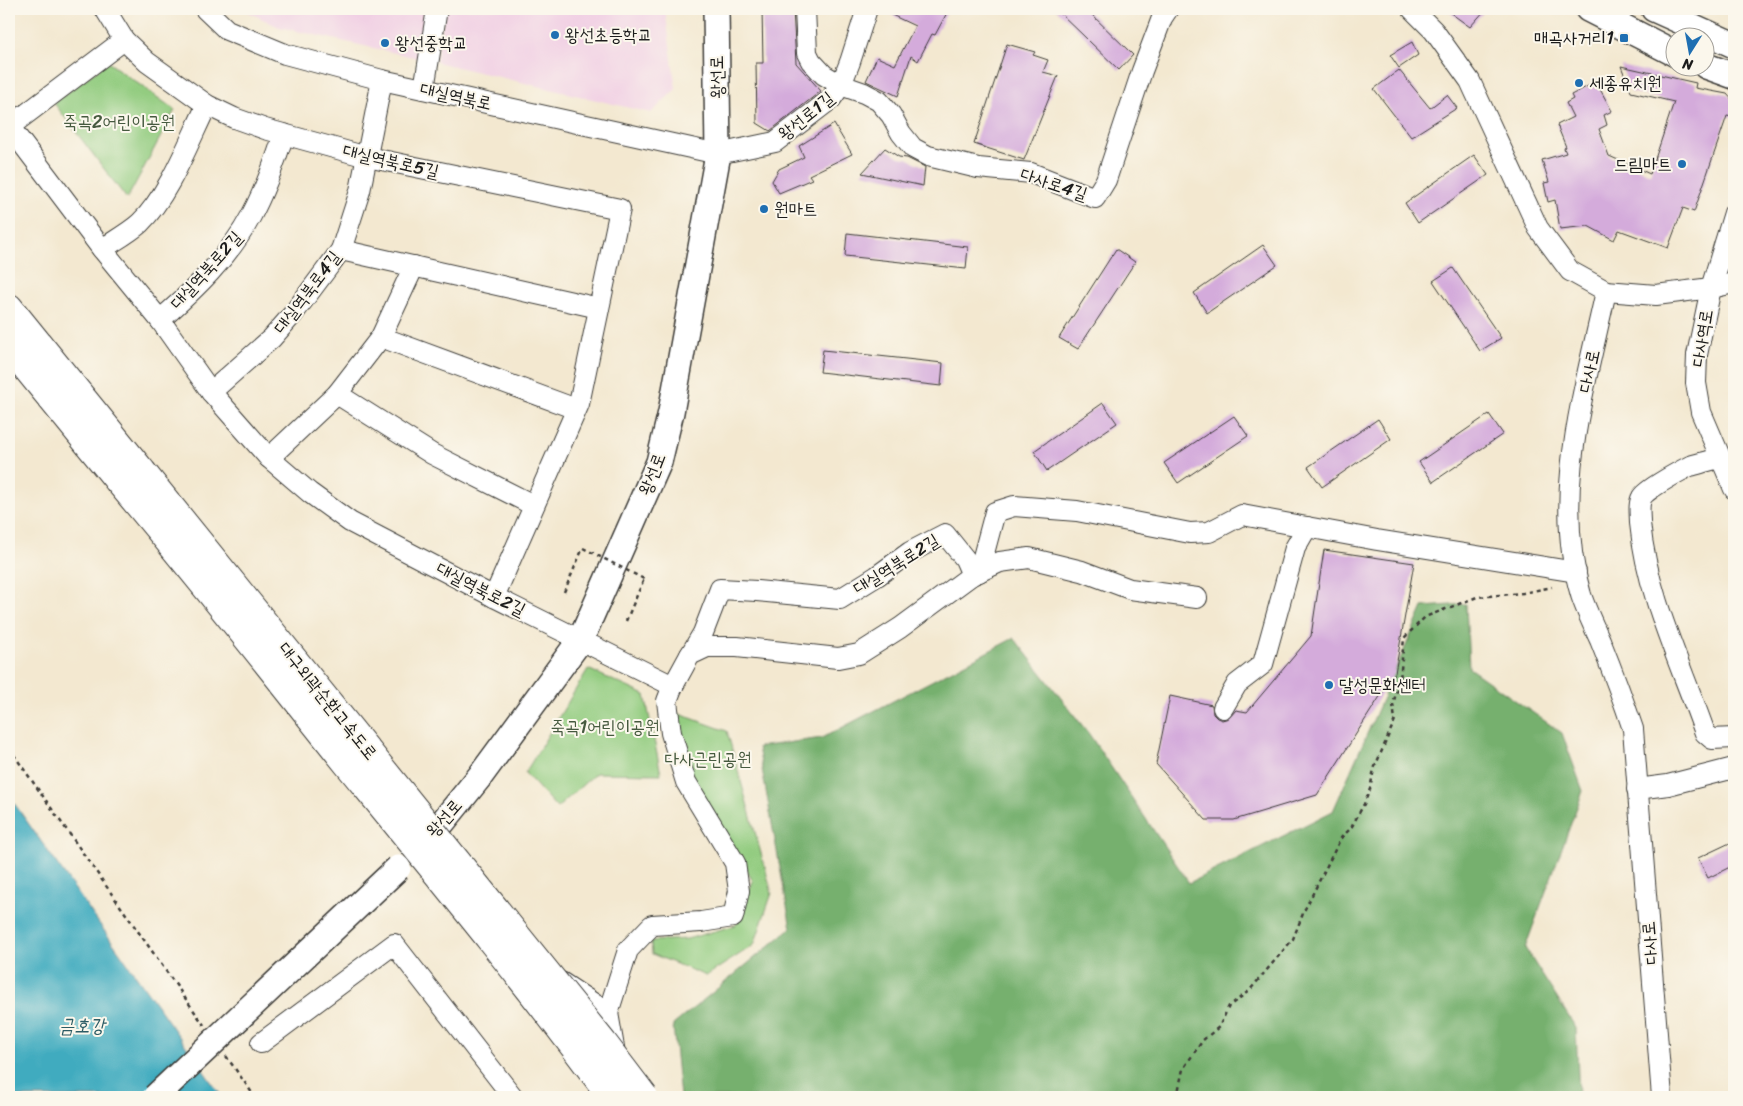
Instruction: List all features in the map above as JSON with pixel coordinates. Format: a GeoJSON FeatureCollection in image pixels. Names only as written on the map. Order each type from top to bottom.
{"type":"FeatureCollection","features":[{"type":"Feature","properties":{"kind":"highway","name":"대구외곽순환고속도로"},"geometry":{"type":"LineString","coordinates":[[9,308],[130,476],[175,547],[450,888],[569,1038],[612,1097]]}},
{"type":"Feature","properties":{"kind":"highway","name":"대구외곽순환고속도로"},"geometry":{"type":"LineString","coordinates":[[9,346],[130,476],[603,1043],[644,1097]]}},
{"type":"Feature","properties":{"kind":"main road","name":"왕선로"},"geometry":{"type":"LineString","coordinates":[[425,841],[481,775],[581,639],[659,462],[718,154],[716,9]]}},
{"type":"Feature","properties":{"kind":"main road"},"geometry":{"type":"LineString","coordinates":[[1588,9],[1666,49]]}},
{"type":"Feature","properties":{"kind":"main road"},"geometry":{"type":"LineString","coordinates":[[1654,9],[1734,45]]}},
{"type":"Feature","properties":{"kind":"main road"},"geometry":{"type":"LineString","coordinates":[[1716,70],[1734,76]]}},
{"type":"Feature","properties":{"kind":"main road"},"geometry":{"type":"LineString","coordinates":[[155,1097],[398,868]]}},
{"type":"Feature","properties":{"kind":"street","name":"대실역북로5길"},"geometry":{"type":"LineString","coordinates":[[105,9],[124,40],[147,62],[207,105],[234,118],[367,157],[620,209],[579,404],[494,596]]}},
{"type":"Feature","properties":{"kind":"street","name":"대실역북로"},"geometry":{"type":"LineString","coordinates":[[205,9],[227,30],[285,54],[382,80],[718,154]]}},
{"type":"Feature","properties":{"kind":"street"},"geometry":{"type":"LineString","coordinates":[[424,89],[437,9]]}},
{"type":"Feature","properties":{"kind":"street"},"geometry":{"type":"LineString","coordinates":[[805,9],[807,53],[824,75],[841,85]]}},
{"type":"Feature","properties":{"kind":"street","name":"왕선로1길"},"geometry":{"type":"LineString","coordinates":[[718,154],[775,142],[831,99],[841,85],[867,9]]}},
{"type":"Feature","properties":{"kind":"street","name":"다사로4길"},"geometry":{"type":"LineString","coordinates":[[841,85],[864,93],[879,101],[891,114],[901,133],[913,148],[928,156],[978,168],[1032,173],[1095,198],[1106,180],[1142,72],[1162,18],[1168,9]]}},
{"type":"Feature","properties":{"kind":"street"},"geometry":{"type":"LineString","coordinates":[[1412,9],[1434,31],[1470,81],[1538,228],[1570,271],[1606,291],[1656,295],[1734,283]]}},
{"type":"Feature","properties":{"kind":"street","name":"대실역북로2길"},"geometry":{"type":"LineString","coordinates":[[124,40],[9,127],[102,249],[160,320],[211,392],[269,458],[310,493],[350,522],[673,686],[703,633],[720,589],[840,598],[877,576],[910,552],[945,534],[975,574]]}},
{"type":"Feature","properties":{"kind":"street","name":"대실역북로4길"},"geometry":{"type":"LineString","coordinates":[[211,392],[272,338],[293,314],[341,250],[360,191],[382,80]]}},
{"type":"Feature","properties":{"kind":"street"},"geometry":{"type":"LineString","coordinates":[[102,249],[140,222],[153,207],[169,182],[207,105]]}},
{"type":"Feature","properties":{"kind":"street","name":"대실역북로2길"},"geometry":{"type":"LineString","coordinates":[[160,320],[189,294],[236,240],[250,218],[274,168],[284,134]]}},
{"type":"Feature","properties":{"kind":"street","name":"다사역로"},"geometry":{"type":"LineString","coordinates":[[1734,213],[1711,288],[1697,354],[1696,383],[1701,412],[1734,490]]}},
{"type":"Feature","properties":{"kind":"street"},"geometry":{"type":"LineString","coordinates":[[341,250],[599,308]]}},
{"type":"Feature","properties":{"kind":"street"},"geometry":{"type":"LineString","coordinates":[[269,458],[337,394],[381,337],[414,266]]}},
{"type":"Feature","properties":{"kind":"street","name":"다사로"},"geometry":{"type":"LineString","coordinates":[[1606,291],[1575,436],[1570,505],[1571,538],[1581,595],[1621,693],[1633,730],[1662,1097]]}},
{"type":"Feature","properties":{"kind":"street"},"geometry":{"type":"LineString","coordinates":[[381,337],[576,409]]}},
{"type":"Feature","properties":{"kind":"street"},"geometry":{"type":"LineString","coordinates":[[337,394],[432,454],[533,506]]}},
{"type":"Feature","properties":{"kind":"street"},"geometry":{"type":"LineString","coordinates":[[1712,460],[1690,467],[1651,488],[1642,496],[1639,511],[1641,532],[1657,602],[1705,733],[1712,739],[1734,738]]}},
{"type":"Feature","properties":{"kind":"street"},"geometry":{"type":"LineString","coordinates":[[975,574],[995,512],[1014,506],[1077,511],[1190,533],[1209,532],[1242,515],[1577,577]]}},
{"type":"Feature","properties":{"kind":"street"},"geometry":{"type":"LineString","coordinates":[[1223,708],[1237,684],[1263,664],[1295,548],[1307,527]]}},
{"type":"Feature","properties":{"kind":"street"},"geometry":{"type":"LineString","coordinates":[[690,655],[707,647],[737,647],[838,658],[859,654],[900,628],[975,574],[1000,562],[1029,558],[1082,572],[1130,589],[1196,598]]}},
{"type":"Feature","properties":{"kind":"street"},"geometry":{"type":"LineString","coordinates":[[622,1097],[608,1013],[628,950],[652,925],[701,922],[733,917],[739,891],[735,863],[686,782],[679,764],[671,733],[667,701],[673,686]]}},
{"type":"Feature","properties":{"kind":"street"},"geometry":{"type":"LineString","coordinates":[[1638,789],[1668,785],[1734,768]]}},
{"type":"Feature","properties":{"kind":"street"},"geometry":{"type":"LineString","coordinates":[[425,841],[452,873],[481,922],[531,963],[608,1013]]}},
{"type":"Feature","properties":{"kind":"street","name":"왕선로"},"geometry":{"type":"LineString","coordinates":[[398,868],[425,841]]}},
{"type":"Feature","properties":{"kind":"street"},"geometry":{"type":"LineString","coordinates":[[261,1043],[394,944],[513,1097]]}},
{"type":"Feature","properties":{"kind":"path"},"geometry":{"type":"LineString","coordinates":[[564,592],[583,548],[644,578],[626,621]]}},
{"type":"Feature","properties":{"kind":"path"},"geometry":{"type":"LineString","coordinates":[[1177,1097],[1183,1069],[1203,1040],[1219,1027],[1229,1006],[1249,990],[1293,939],[1304,911],[1342,838],[1351,828],[1364,804],[1370,789],[1374,769],[1395,720],[1393,704],[1400,680],[1404,638],[1425,618],[1477,597],[1523,593],[1577,577]]}},
{"type":"Feature","properties":{"kind":"path"},"geometry":{"type":"LineString","coordinates":[[9,748],[204,1025]]}},
{"type":"Feature","properties":{"kind":"path"},"geometry":{"type":"LineString","coordinates":[[221,1049],[255,1097]]}},
{"type":"Feature","properties":{"kind":"shaded area","name":"왕선중학교"},"geometry":{"type":"Polygon","coordinates":[[[242,9],[426,9],[418,58],[279,27],[242,9]]]}},
{"type":"Feature","properties":{"kind":"shaded area","name":"왕선초등학교"},"geometry":{"type":"Polygon","coordinates":[[[445,9],[665,9],[676,89],[651,113],[436,62],[445,9]]]}},
{"type":"Feature","properties":{"kind":"green space","name":"죽곡2어린이공원"},"geometry":{"type":"Polygon","coordinates":[[[108,62],[175,110],[127,199],[54,103],[108,62]]]}},
{"type":"Feature","properties":{"kind":"green space"},"geometry":{"type":"Polygon","coordinates":[[[1466,604],[1469,668],[1562,733],[1583,791],[1525,948],[1576,1028],[1579,1097],[680,1097],[673,1025],[791,928],[758,747],[822,738],[1014,638],[1089,734],[1189,883],[1333,811],[1423,607],[1466,604]]]}},
{"type":"Feature","properties":{"kind":"green space","name":"죽곡1어린이공원"},"geometry":{"type":"Polygon","coordinates":[[[588,669],[645,695],[661,774],[596,773],[557,808],[525,773],[588,669]]]}},
{"type":"Feature","properties":{"kind":"green space","name":"다사근린공원"},"geometry":{"type":"Polygon","coordinates":[[[671,711],[727,731],[772,893],[754,945],[706,976],[652,954],[651,941],[687,939],[736,925],[753,881],[684,771],[671,711]]]}},
{"type":"Feature","properties":{"kind":"water","name":"금호강"},"geometry":{"type":"Polygon","coordinates":[[[9,796],[222,1097],[9,1097],[9,796]]]}},
{"type":"Feature","properties":{"kind":"building"},"geometry":{"type":"Polygon","coordinates":[[[762,9],[793,9],[796,63],[821,91],[770,131],[757,123],[756,63],[763,63],[762,9]]]}},
{"type":"Feature","properties":{"kind":"building"},"geometry":{"type":"Polygon","coordinates":[[[879,9],[949,9],[935,35],[932,34],[918,61],[911,56],[898,96],[866,81],[877,57],[895,65],[915,26],[879,9]]]}},
{"type":"Feature","properties":{"kind":"building"},"geometry":{"type":"Polygon","coordinates":[[[1056,9],[1086,9],[1133,55],[1119,70],[1056,9]]]}},
{"type":"Feature","properties":{"kind":"building"},"geometry":{"type":"Polygon","coordinates":[[[1445,9],[1486,9],[1470,27],[1445,9]]]}},
{"type":"Feature","properties":{"kind":"building"},"geometry":{"type":"Polygon","coordinates":[[[1412,42],[1418,55],[1399,68],[1390,55],[1412,42]]]}},
{"type":"Feature","properties":{"kind":"building"},"geometry":{"type":"Polygon","coordinates":[[[1007,44],[1035,52],[1033,55],[1048,60],[1043,72],[1058,76],[1024,160],[974,144],[1007,44]]]}},
{"type":"Feature","properties":{"kind":"building"},"geometry":{"type":"Polygon","coordinates":[[[1621,66],[1666,76],[1666,78],[1696,83],[1695,88],[1727,94],[1734,102],[1732,117],[1727,116],[1694,212],[1683,208],[1668,248],[1619,230],[1614,240],[1588,226],[1560,229],[1555,200],[1548,202],[1544,183],[1549,182],[1542,160],[1566,153],[1564,148],[1566,147],[1557,125],[1573,117],[1566,103],[1573,99],[1571,95],[1596,82],[1612,111],[1604,115],[1607,125],[1599,129],[1609,156],[1650,174],[1674,102],[1631,92],[1621,66]]]}},
{"type":"Feature","properties":{"kind":"building"},"geometry":{"type":"Polygon","coordinates":[[[1399,70],[1430,108],[1447,95],[1457,108],[1411,137],[1374,89],[1399,70]]]}},
{"type":"Feature","properties":{"kind":"building"},"geometry":{"type":"Polygon","coordinates":[[[834,124],[852,154],[809,175],[812,179],[779,193],[772,181],[779,169],[804,157],[799,146],[834,124]]]}},
{"type":"Feature","properties":{"kind":"building"},"geometry":{"type":"Polygon","coordinates":[[[885,148],[899,157],[907,158],[925,167],[923,186],[862,173],[885,148]]]}},
{"type":"Feature","properties":{"kind":"building"},"geometry":{"type":"Polygon","coordinates":[[[1474,155],[1488,175],[1418,223],[1405,203],[1474,155]]]}},
{"type":"Feature","properties":{"kind":"building"},"geometry":{"type":"Polygon","coordinates":[[[847,233],[968,247],[966,269],[845,256],[847,233]]]}},
{"type":"Feature","properties":{"kind":"building"},"geometry":{"type":"Polygon","coordinates":[[[1263,245],[1277,265],[1207,313],[1194,293],[1263,245]]]}},
{"type":"Feature","properties":{"kind":"building"},"geometry":{"type":"Polygon","coordinates":[[[1116,249],[1135,262],[1078,349],[1059,338],[1116,249]]]}},
{"type":"Feature","properties":{"kind":"building"},"geometry":{"type":"Polygon","coordinates":[[[1453,268],[1501,338],[1480,351],[1433,281],[1453,268]]]}},
{"type":"Feature","properties":{"kind":"building"},"geometry":{"type":"Polygon","coordinates":[[[823,350],[943,363],[941,386],[820,372],[823,350]]]}},
{"type":"Feature","properties":{"kind":"building"},"geometry":{"type":"Polygon","coordinates":[[[1103,403],[1117,423],[1047,471],[1034,451],[1103,403]]]}},
{"type":"Feature","properties":{"kind":"building"},"geometry":{"type":"Polygon","coordinates":[[[1489,414],[1503,434],[1433,482],[1419,462],[1489,414]]]}},
{"type":"Feature","properties":{"kind":"building"},"geometry":{"type":"Polygon","coordinates":[[[1234,416],[1248,436],[1178,483],[1164,463],[1234,416]]]}},
{"type":"Feature","properties":{"kind":"building"},"geometry":{"type":"Polygon","coordinates":[[[1378,419],[1391,439],[1322,487],[1308,467],[1378,419]]]}},
{"type":"Feature","properties":{"kind":"building","name":"달성문화센터"},"geometry":{"type":"Polygon","coordinates":[[[1324,550],[1414,563],[1395,673],[1317,795],[1234,820],[1206,820],[1156,764],[1170,696],[1212,705],[1213,714],[1222,720],[1229,718],[1236,710],[1247,712],[1311,636],[1324,550]]]}},
{"type":"Feature","properties":{"kind":"building"},"geometry":{"type":"Polygon","coordinates":[[[1734,841],[1734,865],[1708,878],[1698,858],[1734,841]]]}},
{"type":"Feature","properties":{"kind":"place","name":"왕선초등학교"},"geometry":{"type":"Point","coordinates":[555,35]}},
{"type":"Feature","properties":{"kind":"place","name":"매곡사거리1"},"geometry":{"type":"Point","coordinates":[1624,38]}},
{"type":"Feature","properties":{"kind":"place","name":"왕선중학교"},"geometry":{"type":"Point","coordinates":[385,43]}},
{"type":"Feature","properties":{"kind":"place","name":"세종유치원"},"geometry":{"type":"Point","coordinates":[1579,83]}},
{"type":"Feature","properties":{"kind":"place","name":"드림마트"},"geometry":{"type":"Point","coordinates":[1682,164]}},
{"type":"Feature","properties":{"kind":"place","name":"원마트"},"geometry":{"type":"Point","coordinates":[764,209]}},
{"type":"Feature","properties":{"kind":"place","name":"달성문화센터"},"geometry":{"type":"Point","coordinates":[1329,685]}}]}
